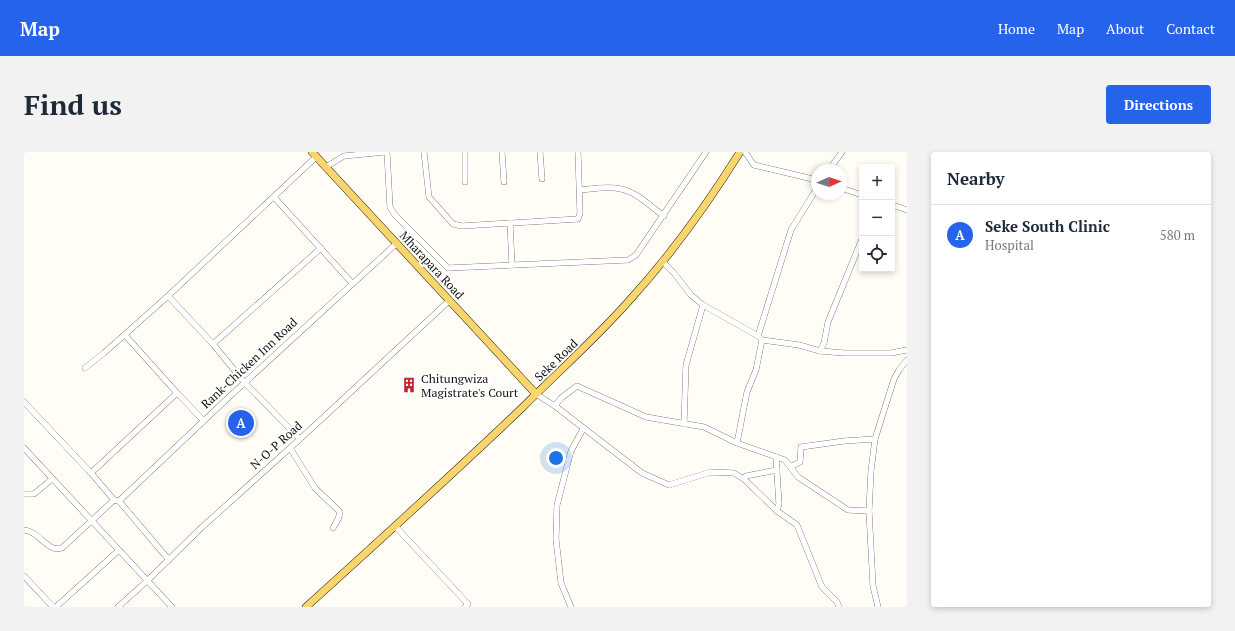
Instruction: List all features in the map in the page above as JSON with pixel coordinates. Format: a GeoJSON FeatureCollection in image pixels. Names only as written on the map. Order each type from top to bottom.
{"type":"FeatureCollection","features":[{"type":"Feature","properties":{"kind":"main road","name":"Seke Road"},"geometry":{"type":"LineString","coordinates":[[306,607],[480,448],[567,365],[624,307],[662,262],[712,197],[740,152]]}},
{"type":"Feature","properties":{"kind":"main road","name":"Mharapara Road"},"geometry":{"type":"LineString","coordinates":[[314,154],[536,394]]}},
{"type":"Feature","properties":{"kind":"street"},"geometry":{"type":"LineString","coordinates":[[326,167],[344,156],[386,152],[390,207],[395,215],[448,268],[628,260],[636,255],[664,216],[706,152]]}},
{"type":"Feature","properties":{"kind":"street"},"geometry":{"type":"LineString","coordinates":[[424,152],[429,197],[454,224],[462,226],[578,219],[580,213],[578,152]]}},
{"type":"Feature","properties":{"kind":"street"},"geometry":{"type":"LineString","coordinates":[[465,152],[466,182]]}},
{"type":"Feature","properties":{"kind":"street"},"geometry":{"type":"LineString","coordinates":[[502,152],[504,182]]}},
{"type":"Feature","properties":{"kind":"street"},"geometry":{"type":"LineString","coordinates":[[540,152],[542,179]]}},
{"type":"Feature","properties":{"kind":"street"},"geometry":{"type":"LineString","coordinates":[[745,152],[754,165],[811,179]]}},
{"type":"Feature","properties":{"kind":"street"},"geometry":{"type":"LineString","coordinates":[[833,164],[842,152]]}},
{"type":"Feature","properties":{"kind":"street"},"geometry":{"type":"LineString","coordinates":[[85,368],[125,335],[274,197],[314,154]]}},
{"type":"Feature","properties":{"kind":"street"},"geometry":{"type":"LineString","coordinates":[[580,190],[612,188],[623,189],[636,195],[664,216]]}},
{"type":"Feature","properties":{"kind":"street"},"geometry":{"type":"LineString","coordinates":[[847,190],[859,194]]}},
{"type":"Feature","properties":{"kind":"street"},"geometry":{"type":"LineString","coordinates":[[274,197],[352,283]]}},
{"type":"Feature","properties":{"kind":"street"},"geometry":{"type":"LineString","coordinates":[[737,443],[748,392],[756,370],[760,338],[792,230],[811,198]]}},
{"type":"Feature","properties":{"kind":"street"},"geometry":{"type":"LineString","coordinates":[[895,206],[907,210]]}},
{"type":"Feature","properties":{"kind":"street"},"geometry":{"type":"LineString","coordinates":[[510,223],[512,265]]}},
{"type":"Feature","properties":{"kind":"street","name":"Rank-Chicken Inn Road"},"geometry":{"type":"LineString","coordinates":[[24,530],[33,532],[51,548],[62,548],[397,243]]}},
{"type":"Feature","properties":{"kind":"street"},"geometry":{"type":"LineString","coordinates":[[820,351],[824,343],[828,322],[859,246]]}},
{"type":"Feature","properties":{"kind":"street"},"geometry":{"type":"LineString","coordinates":[[213,344],[320,248]]}},
{"type":"Feature","properties":{"kind":"street"},"geometry":{"type":"LineString","coordinates":[[662,262],[674,272],[691,295],[703,305],[760,338],[799,345],[820,351],[844,353],[891,353],[907,350]]}},
{"type":"Feature","properties":{"kind":"street"},"geometry":{"type":"LineString","coordinates":[[168,296],[213,344],[244,382],[300,439]]}},
{"type":"Feature","properties":{"kind":"street","name":"N-O-P Road"},"geometry":{"type":"LineString","coordinates":[[118,607],[148,581],[200,529],[450,300]]}},
{"type":"Feature","properties":{"kind":"street"},"geometry":{"type":"LineString","coordinates":[[684,424],[686,366],[703,305]]}},
{"type":"Feature","properties":{"kind":"street"},"geometry":{"type":"LineString","coordinates":[[125,335],[203,420]]}},
{"type":"Feature","properties":{"kind":"street"},"geometry":{"type":"LineString","coordinates":[[878,607],[874,586],[869,510],[871,471],[875,439],[894,379],[907,360]]}},
{"type":"Feature","properties":{"kind":"street"},"geometry":{"type":"LineString","coordinates":[[555,406],[561,398],[577,386],[646,417],[704,427],[737,443],[785,460],[798,477],[848,510],[869,510]]}},
{"type":"Feature","properties":{"kind":"street"},"geometry":{"type":"LineString","coordinates":[[91,473],[177,393]]}},
{"type":"Feature","properties":{"kind":"street"},"geometry":{"type":"LineString","coordinates":[[536,394],[555,406],[642,473],[669,485],[711,472],[734,472],[744,478],[777,511],[797,525],[822,587],[837,602],[839,607]]}},
{"type":"Feature","properties":{"kind":"street"},"geometry":{"type":"LineString","coordinates":[[24,402],[116,500],[169,560]]}},
{"type":"Feature","properties":{"kind":"street"},"geometry":{"type":"LineString","coordinates":[[571,607],[561,583],[556,539],[557,505],[571,451],[583,428]]}},
{"type":"Feature","properties":{"kind":"street"},"geometry":{"type":"LineString","coordinates":[[790,467],[800,462],[801,447],[844,441],[875,439]]}},
{"type":"Feature","properties":{"kind":"street"},"geometry":{"type":"LineString","coordinates":[[24,448],[52,480],[92,520],[172,607]]}},
{"type":"Feature","properties":{"kind":"street"},"geometry":{"type":"LineString","coordinates":[[290,448],[314,488],[339,511],[340,514],[333,528]]}},
{"type":"Feature","properties":{"kind":"street"},"geometry":{"type":"LineString","coordinates":[[776,457],[779,504],[777,511]]}},
{"type":"Feature","properties":{"kind":"street"},"geometry":{"type":"LineString","coordinates":[[744,478],[746,476],[777,470]]}},
{"type":"Feature","properties":{"kind":"street"},"geometry":{"type":"LineString","coordinates":[[24,494],[34,494],[52,480]]}},
{"type":"Feature","properties":{"kind":"street"},"geometry":{"type":"LineString","coordinates":[[395,526],[468,604],[465,607]]}},
{"type":"Feature","properties":{"kind":"street"},"geometry":{"type":"LineString","coordinates":[[24,576],[55,607],[119,550]]}},
{"type":"Feature","properties":{"kind":"place","name":"Chitungwiza Magistrate's Court"},"geometry":{"type":"Point","coordinates":[409,385]}},
{"type":"Feature","properties":{"kind":"place","name":"Seke South Clinic"},"geometry":{"type":"Point","coordinates":[241,423]}}]}
